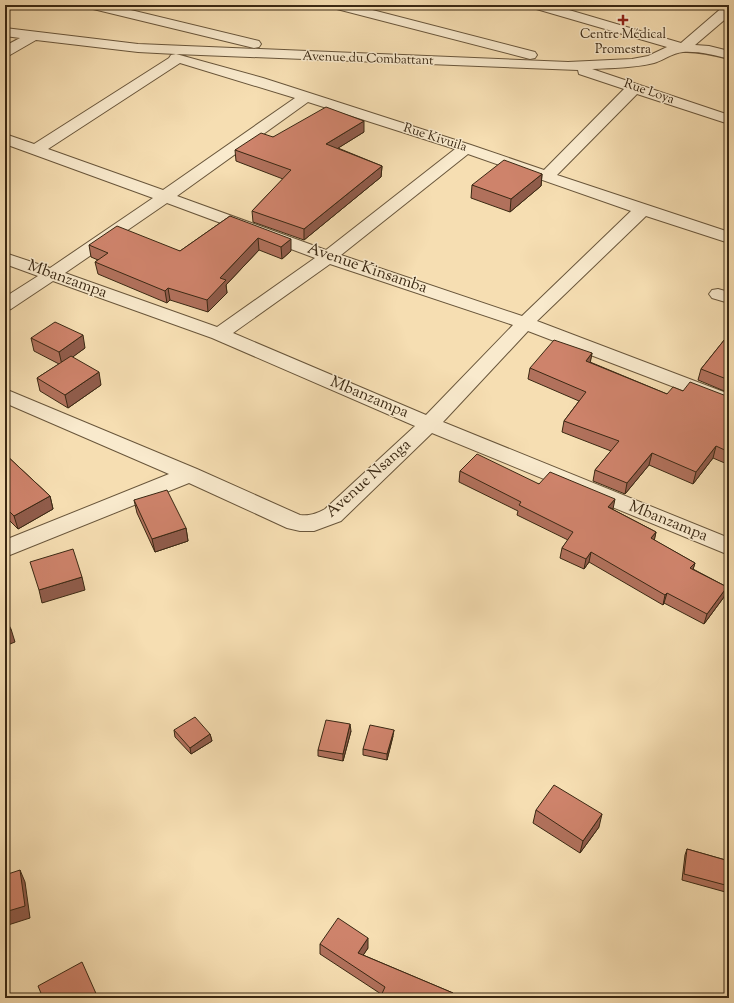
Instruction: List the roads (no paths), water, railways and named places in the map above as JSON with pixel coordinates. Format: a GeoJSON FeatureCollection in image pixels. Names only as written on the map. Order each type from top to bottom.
{"type":"FeatureCollection","features":[{"type":"Feature","properties":{"kind":"street"},"geometry":{"type":"LineString","coordinates":[[94,5],[305,56]]}},
{"type":"Feature","properties":{"kind":"street"},"geometry":{"type":"LineString","coordinates":[[338,5],[568,66]]}},
{"type":"Feature","properties":{"kind":"street"},"geometry":{"type":"LineString","coordinates":[[538,5],[683,48],[729,9]]}},
{"type":"Feature","properties":{"kind":"street","name":"Avenue du Combattant"},"geometry":{"type":"LineString","coordinates":[[5,32],[138,48],[568,66],[632,63],[652,59],[665,52],[683,48],[709,50],[729,55]]}},
{"type":"Feature","properties":{"kind":"street"},"geometry":{"type":"LineString","coordinates":[[5,52],[34,35]]}},
{"type":"Feature","properties":{"kind":"street","name":"Rue Kivuila"},"geometry":{"type":"LineString","coordinates":[[138,48],[306,97],[466,148],[642,210],[729,238]]}},
{"type":"Feature","properties":{"kind":"street"},"geometry":{"type":"LineString","coordinates":[[36,150],[177,59]]}},
{"type":"Feature","properties":{"kind":"street","name":"Rue Loya"},"geometry":{"type":"LineString","coordinates":[[568,66],[635,87],[729,120]]}},
{"type":"Feature","properties":{"kind":"street"},"geometry":{"type":"LineString","coordinates":[[546,177],[635,87]]}},
{"type":"Feature","properties":{"kind":"street"},"geometry":{"type":"LineString","coordinates":[[5,305],[52,275],[165,197],[306,97]]}},
{"type":"Feature","properties":{"kind":"street","name":"Avenue Kinsamba"},"geometry":{"type":"LineString","coordinates":[[5,139],[328,257],[525,323],[729,401]]}},
{"type":"Feature","properties":{"kind":"street"},"geometry":{"type":"LineString","coordinates":[[219,334],[328,257],[466,148]]}},
{"type":"Feature","properties":{"kind":"street","name":"Avenue Nsanga"},"geometry":{"type":"LineString","coordinates":[[5,395],[189,474],[295,522],[306,525],[319,523],[333,515],[429,424],[525,323],[642,210]]}},
{"type":"Feature","properties":{"kind":"street","name":"Mbanzampa"},"geometry":{"type":"LineString","coordinates":[[5,258],[219,334],[429,424],[729,547]]}},
{"type":"Feature","properties":{"kind":"street"},"geometry":{"type":"LineString","coordinates":[[5,549],[189,474]]}},
{"type":"Feature","properties":{"kind":"place","name":"Centre Médical Promestra"},"geometry":{"type":"Point","coordinates":[623,20]}}]}
